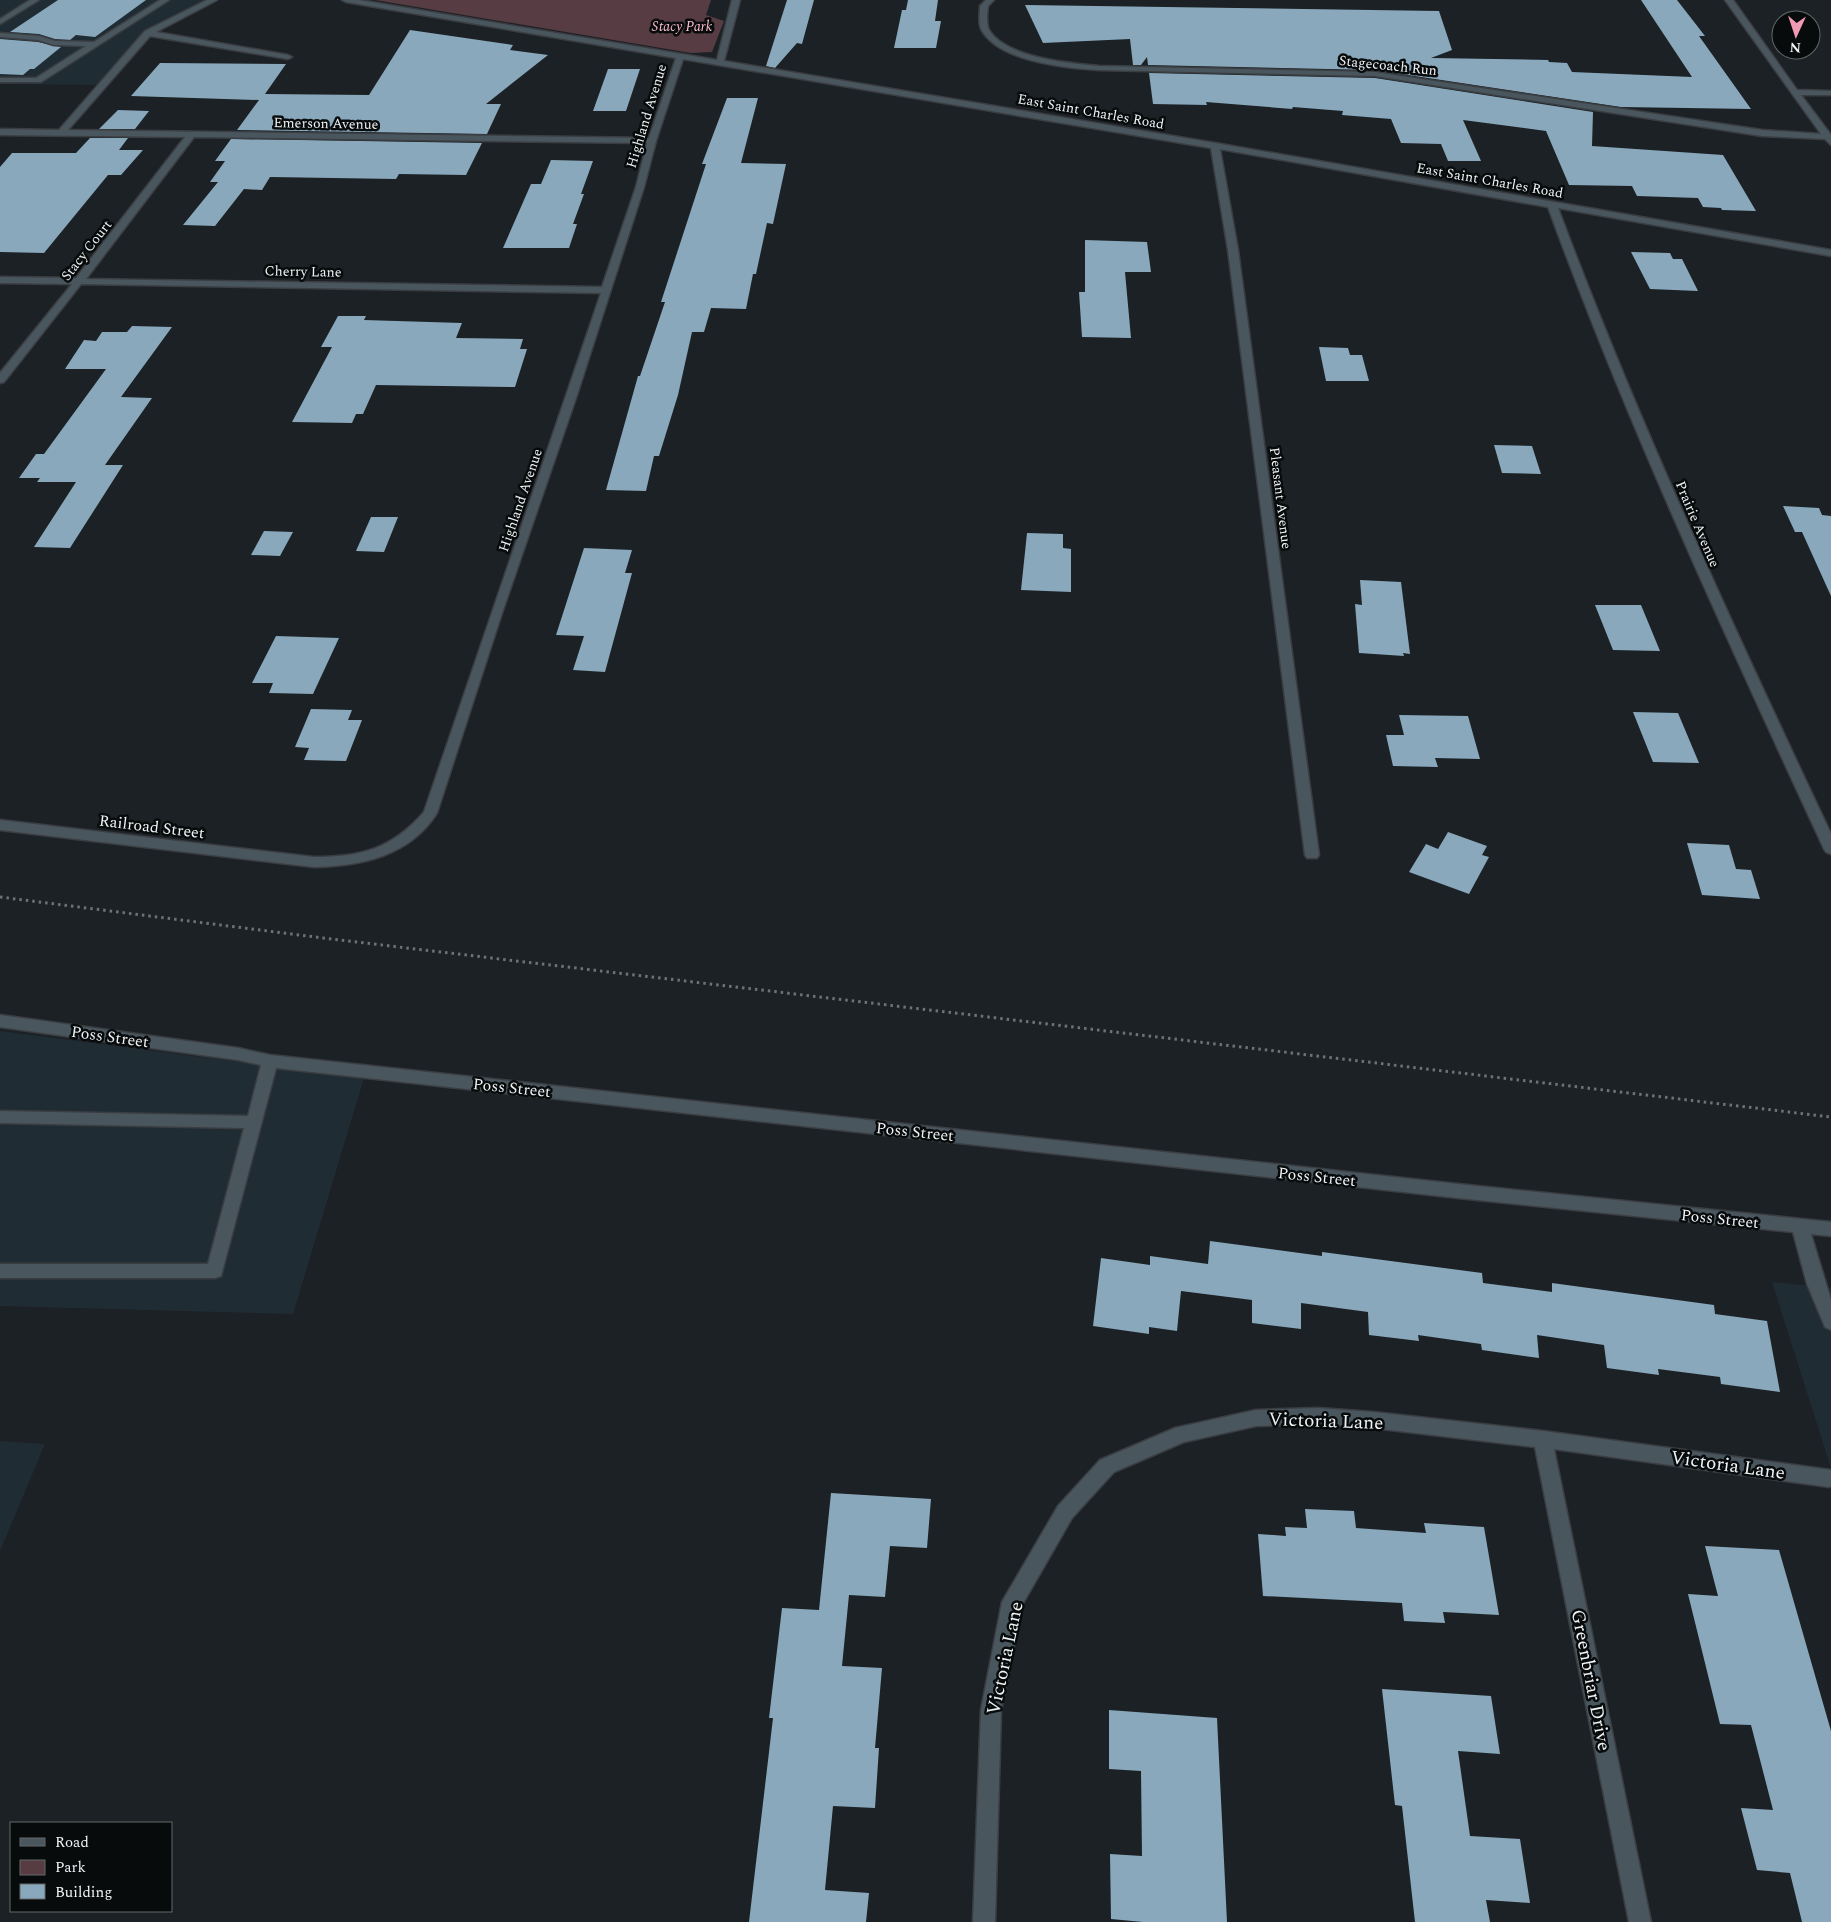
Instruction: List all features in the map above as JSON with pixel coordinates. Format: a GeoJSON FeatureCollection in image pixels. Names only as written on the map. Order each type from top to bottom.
{"type":"FeatureCollection","features":[{"type":"Feature","properties":{"kind":"street"},"geometry":{"type":"LineString","coordinates":[[0,22],[35,0]]}},
{"type":"Feature","properties":{"kind":"street"},"geometry":{"type":"LineString","coordinates":[[0,80],[38,80],[165,0]]}},
{"type":"Feature","properties":{"kind":"street"},"geometry":{"type":"LineString","coordinates":[[61,133],[148,33],[213,0]]}},
{"type":"Feature","properties":{"kind":"street","name":"East Saint Charles Road"},"geometry":{"type":"LineString","coordinates":[[346,0],[1215,146],[1831,253]]}},
{"type":"Feature","properties":{"kind":"street"},"geometry":{"type":"LineString","coordinates":[[720,63],[736,0]]}},
{"type":"Feature","properties":{"kind":"street","name":"Stagecoach Run"},"geometry":{"type":"LineString","coordinates":[[990,0],[984,6],[983,20],[988,33],[996,40],[1016,53],[1066,65],[1099,68],[1375,74],[1762,133],[1829,140]]}},
{"type":"Feature","properties":{"kind":"street"},"geometry":{"type":"LineString","coordinates":[[1729,0],[1797,92],[1829,140]]}},
{"type":"Feature","properties":{"kind":"street"},"geometry":{"type":"LineString","coordinates":[[148,33],[288,57]]}},
{"type":"Feature","properties":{"kind":"street"},"geometry":{"type":"LineString","coordinates":[[0,35],[38,38],[54,43],[96,44]]}},
{"type":"Feature","properties":{"kind":"street","name":"Highland Avenue"},"geometry":{"type":"LineString","coordinates":[[299,862],[334,863],[364,859],[384,852],[410,836],[430,813],[606,290],[680,56]]}},
{"type":"Feature","properties":{"kind":"street"},"geometry":{"type":"LineString","coordinates":[[1797,92],[1831,93]]}},
{"type":"Feature","properties":{"kind":"street","name":"Emerson Avenue"},"geometry":{"type":"LineString","coordinates":[[0,132],[652,141]]}},
{"type":"Feature","properties":{"kind":"street","name":"Stacy Court"},"geometry":{"type":"LineString","coordinates":[[0,380],[191,135]]}},
{"type":"Feature","properties":{"kind":"street","name":"Pleasant Avenue"},"geometry":{"type":"LineString","coordinates":[[1215,146],[1233,250],[1312,855]]}},
{"type":"Feature","properties":{"kind":"street","name":"Prairie Avenue"},"geometry":{"type":"LineString","coordinates":[[1552,204],[1579,279],[1694,554],[1831,849]]}},
{"type":"Feature","properties":{"kind":"street","name":"Cherry Lane"},"geometry":{"type":"LineString","coordinates":[[0,280],[606,290]]}},
{"type":"Feature","properties":{"kind":"street","name":"Railroad Street"},"geometry":{"type":"LineString","coordinates":[[0,825],[299,862]]}},
{"type":"Feature","properties":{"kind":"street","name":"Poss Street"},"geometry":{"type":"LineString","coordinates":[[0,1021],[238,1054],[270,1061],[1448,1190],[1831,1229]]}},
{"type":"Feature","properties":{"kind":"street"},"geometry":{"type":"LineString","coordinates":[[0,1271],[215,1271],[270,1061]]}},
{"type":"Feature","properties":{"kind":"street"},"geometry":{"type":"LineString","coordinates":[[0,1117],[254,1122]]}},
{"type":"Feature","properties":{"kind":"street"},"geometry":{"type":"LineString","coordinates":[[1800,1226],[1816,1284],[1831,1322]]}},
{"type":"Feature","properties":{"kind":"street","name":"Victoria Lane"},"geometry":{"type":"LineString","coordinates":[[984,1922],[991,1710],[1012,1602],[1065,1512],[1107,1466],[1182,1434],[1256,1418],[1318,1416],[1373,1420],[1543,1439],[1829,1478]]}},
{"type":"Feature","properties":{"kind":"street","name":"Greenbriar Drive"},"geometry":{"type":"LineString","coordinates":[[1543,1439],[1640,1922]]}},
{"type":"Feature","properties":{"kind":"path"},"geometry":{"type":"LineString","coordinates":[[0,897],[333,940],[1831,1117]]}},
{"type":"Feature","properties":{"kind":"shaded area"},"geometry":{"type":"Polygon","coordinates":[[[0,0],[214,0],[150,31],[99,85],[0,84],[0,0]]]}},
{"type":"Feature","properties":{"kind":"shaded area"},"geometry":{"type":"Polygon","coordinates":[[[0,1031],[364,1078],[293,1314],[0,1306],[0,1031]]]}},
{"type":"Feature","properties":{"kind":"shaded area"},"geometry":{"type":"Polygon","coordinates":[[[1772,1282],[1831,1288],[1831,1468],[1772,1282]]]}},
{"type":"Feature","properties":{"kind":"shaded area"},"geometry":{"type":"Polygon","coordinates":[[[0,1441],[45,1444],[0,1551],[0,1441]]]}},
{"type":"Feature","properties":{"kind":"green space","name":"Stacy Park"},"geometry":{"type":"Polygon","coordinates":[[[375,0],[711,0],[706,15],[724,21],[712,52],[691,53],[375,0]]]}},
{"type":"Feature","properties":{"kind":"building"},"geometry":{"type":"Polygon","coordinates":[[[58,0],[146,0],[95,37],[76,35],[70,40],[55,39],[39,34],[10,32],[58,0]]]}},
{"type":"Feature","properties":{"kind":"building"},"geometry":{"type":"Polygon","coordinates":[[[787,0],[814,0],[802,44],[797,43],[775,68],[766,66],[787,0]]]}},
{"type":"Feature","properties":{"kind":"building"},"geometry":{"type":"Polygon","coordinates":[[[908,0],[938,0],[935,21],[941,21],[936,48],[894,48],[902,10],[906,10],[908,0]]]}},
{"type":"Feature","properties":{"kind":"building"},"geometry":{"type":"Polygon","coordinates":[[[1641,0],[1677,0],[1705,36],[1699,36],[1751,109],[1621,107],[1375,70],[1148,65],[1147,57],[1141,65],[1133,65],[1130,39],[1043,43],[1025,5],[1439,11],[1452,50],[1431,58],[1548,60],[1549,62],[1567,63],[1572,72],[1692,77],[1641,0]]]}},
{"type":"Feature","properties":{"kind":"building"},"geometry":{"type":"Polygon","coordinates":[[[410,30],[513,45],[510,50],[548,55],[486,104],[501,104],[487,134],[237,130],[259,100],[131,96],[160,63],[286,64],[265,94],[369,95],[410,30]]]}},
{"type":"Feature","properties":{"kind":"building"},"geometry":{"type":"Polygon","coordinates":[[[0,39],[38,42],[61,47],[34,69],[30,69],[23,75],[0,74],[0,39]]]}},
{"type":"Feature","properties":{"kind":"building"},"geometry":{"type":"Polygon","coordinates":[[[608,69],[640,69],[626,111],[593,111],[608,69]]]}},
{"type":"Feature","properties":{"kind":"building"},"geometry":{"type":"Polygon","coordinates":[[[1149,73],[1375,78],[1593,112],[1592,146],[1723,155],[1756,211],[1722,210],[1721,208],[1703,207],[1698,198],[1637,196],[1632,186],[1569,185],[1546,131],[1463,120],[1481,161],[1448,161],[1441,144],[1401,143],[1391,119],[1342,115],[1343,111],[1293,107],[1292,109],[1206,102],[1207,105],[1153,104],[1149,73]]]}},
{"type":"Feature","properties":{"kind":"building"},"geometry":{"type":"Polygon","coordinates":[[[727,98],[758,98],[741,163],[786,164],[773,224],[767,223],[756,274],[753,274],[746,309],[711,308],[704,332],[692,332],[678,395],[659,456],[654,456],[646,491],[606,490],[638,376],[640,376],[665,302],[661,302],[706,164],[702,164],[727,98]]]}},
{"type":"Feature","properties":{"kind":"building"},"geometry":{"type":"Polygon","coordinates":[[[118,110],[149,111],[135,129],[99,129],[118,110]]]}},
{"type":"Feature","properties":{"kind":"building"},"geometry":{"type":"Polygon","coordinates":[[[90,138],[128,138],[119,150],[143,150],[121,175],[108,175],[44,253],[0,252],[0,167],[12,153],[76,153],[90,138]]]}},
{"type":"Feature","properties":{"kind":"building"},"geometry":{"type":"Polygon","coordinates":[[[231,139],[482,143],[466,175],[399,174],[396,179],[270,177],[262,190],[244,189],[215,226],[183,225],[218,182],[210,182],[225,161],[215,161],[231,139]]]}},
{"type":"Feature","properties":{"kind":"building"},"geometry":{"type":"Polygon","coordinates":[[[551,160],[593,161],[581,194],[584,194],[573,224],[577,224],[569,248],[503,248],[531,184],[541,184],[551,160]]]}},
{"type":"Feature","properties":{"kind":"building"},"geometry":{"type":"Polygon","coordinates":[[[1085,240],[1147,242],[1151,272],[1125,272],[1131,338],[1082,337],[1079,292],[1085,292],[1085,240]]]}},
{"type":"Feature","properties":{"kind":"building"},"geometry":{"type":"Polygon","coordinates":[[[1631,252],[1670,253],[1673,259],[1682,259],[1698,291],[1650,289],[1631,252]]]}},
{"type":"Feature","properties":{"kind":"building"},"geometry":{"type":"Polygon","coordinates":[[[338,316],[366,316],[364,320],[462,323],[456,338],[523,339],[520,349],[527,349],[515,387],[376,385],[363,414],[356,414],[352,423],[292,422],[332,347],[321,347],[338,316]]]}},
{"type":"Feature","properties":{"kind":"building"},"geometry":{"type":"Polygon","coordinates":[[[132,326],[172,327],[121,397],[152,398],[105,465],[123,465],[70,548],[34,547],[76,482],[37,482],[40,478],[19,478],[36,454],[44,454],[106,369],[65,369],[84,340],[96,341],[102,332],[127,332],[132,326]]]}},
{"type":"Feature","properties":{"kind":"building"},"geometry":{"type":"Polygon","coordinates":[[[1319,347],[1348,348],[1350,355],[1362,355],[1369,381],[1326,381],[1319,347]]]}},
{"type":"Feature","properties":{"kind":"building"},"geometry":{"type":"Polygon","coordinates":[[[1494,445],[1532,446],[1541,474],[1502,473],[1494,445]]]}},
{"type":"Feature","properties":{"kind":"building"},"geometry":{"type":"Polygon","coordinates":[[[1783,506],[1819,508],[1822,515],[1831,516],[1831,596],[1802,532],[1795,532],[1783,506]]]}},
{"type":"Feature","properties":{"kind":"building"},"geometry":{"type":"Polygon","coordinates":[[[371,517],[398,517],[384,552],[356,551],[371,517]]]}},
{"type":"Feature","properties":{"kind":"building"},"geometry":{"type":"Polygon","coordinates":[[[264,531],[293,532],[280,556],[251,555],[264,531]]]}},
{"type":"Feature","properties":{"kind":"building"},"geometry":{"type":"Polygon","coordinates":[[[1027,533],[1063,534],[1063,548],[1071,549],[1071,592],[1021,590],[1027,533]]]}},
{"type":"Feature","properties":{"kind":"building"},"geometry":{"type":"Polygon","coordinates":[[[584,548],[632,550],[625,573],[632,573],[605,672],[573,670],[584,636],[556,635],[584,548]]]}},
{"type":"Feature","properties":{"kind":"building"},"geometry":{"type":"Polygon","coordinates":[[[1360,580],[1401,582],[1410,654],[1403,653],[1404,656],[1359,653],[1355,604],[1362,605],[1360,580]]]}},
{"type":"Feature","properties":{"kind":"building"},"geometry":{"type":"Polygon","coordinates":[[[1595,605],[1641,605],[1660,651],[1613,650],[1595,605]]]}},
{"type":"Feature","properties":{"kind":"building"},"geometry":{"type":"Polygon","coordinates":[[[276,636],[339,638],[313,694],[269,693],[273,683],[252,683],[276,636]]]}},
{"type":"Feature","properties":{"kind":"building"},"geometry":{"type":"Polygon","coordinates":[[[311,709],[352,710],[348,720],[362,720],[346,761],[304,760],[309,748],[295,747],[311,709]]]}},
{"type":"Feature","properties":{"kind":"building"},"geometry":{"type":"Polygon","coordinates":[[[1633,712],[1678,713],[1699,763],[1653,762],[1633,712]]]}},
{"type":"Feature","properties":{"kind":"building"},"geometry":{"type":"Polygon","coordinates":[[[1399,715],[1468,716],[1480,759],[1435,758],[1438,767],[1393,766],[1386,735],[1404,735],[1399,715]]]}},
{"type":"Feature","properties":{"kind":"building"},"geometry":{"type":"Polygon","coordinates":[[[1448,832],[1487,846],[1482,855],[1489,857],[1469,894],[1409,872],[1426,844],[1438,849],[1448,832]]]}},
{"type":"Feature","properties":{"kind":"building"},"geometry":{"type":"Polygon","coordinates":[[[1687,843],[1729,845],[1736,869],[1751,870],[1760,899],[1702,895],[1687,843]]]}},
{"type":"Feature","properties":{"kind":"building"},"geometry":{"type":"Polygon","coordinates":[[[1210,1241],[1322,1256],[1322,1252],[1482,1273],[1483,1283],[1552,1292],[1552,1283],[1714,1305],[1715,1314],[1767,1321],[1780,1392],[1721,1384],[1720,1377],[1658,1369],[1659,1375],[1607,1368],[1604,1345],[1537,1335],[1539,1358],[1482,1350],[1481,1344],[1418,1335],[1419,1341],[1369,1335],[1368,1312],[1301,1303],[1301,1329],[1252,1323],[1252,1300],[1181,1291],[1177,1331],[1149,1327],[1149,1334],[1093,1326],[1101,1258],[1150,1265],[1150,1256],[1208,1264],[1210,1241]]]}},
{"type":"Feature","properties":{"kind":"building"},"geometry":{"type":"Polygon","coordinates":[[[831,1493],[931,1499],[927,1548],[890,1546],[885,1597],[849,1595],[842,1666],[882,1668],[875,1748],[879,1748],[875,1808],[833,1806],[825,1890],[869,1893],[866,1922],[749,1922],[773,1718],[769,1718],[782,1608],[819,1610],[831,1493]]]}},
{"type":"Feature","properties":{"kind":"building"},"geometry":{"type":"Polygon","coordinates":[[[1305,1509],[1354,1511],[1356,1528],[1426,1533],[1424,1523],[1484,1527],[1499,1615],[1443,1612],[1445,1623],[1404,1621],[1402,1603],[1263,1596],[1258,1534],[1286,1536],[1285,1527],[1307,1528],[1305,1509]]]}},
{"type":"Feature","properties":{"kind":"building"},"geometry":{"type":"Polygon","coordinates":[[[1705,1546],[1779,1550],[1831,1731],[1831,1922],[1802,1922],[1790,1873],[1757,1870],[1741,1808],[1773,1810],[1751,1725],[1720,1724],[1688,1594],[1718,1596],[1705,1546]]]}},
{"type":"Feature","properties":{"kind":"building"},"geometry":{"type":"Polygon","coordinates":[[[1382,1689],[1491,1696],[1500,1754],[1458,1751],[1470,1836],[1520,1839],[1530,1903],[1486,1900],[1490,1922],[1415,1922],[1402,1806],[1395,1805],[1382,1689]]]}},
{"type":"Feature","properties":{"kind":"building"},"geometry":{"type":"Polygon","coordinates":[[[1109,1710],[1217,1718],[1227,1922],[1143,1922],[1111,1919],[1110,1854],[1142,1856],[1141,1771],[1109,1769],[1109,1710]]]}}]}
